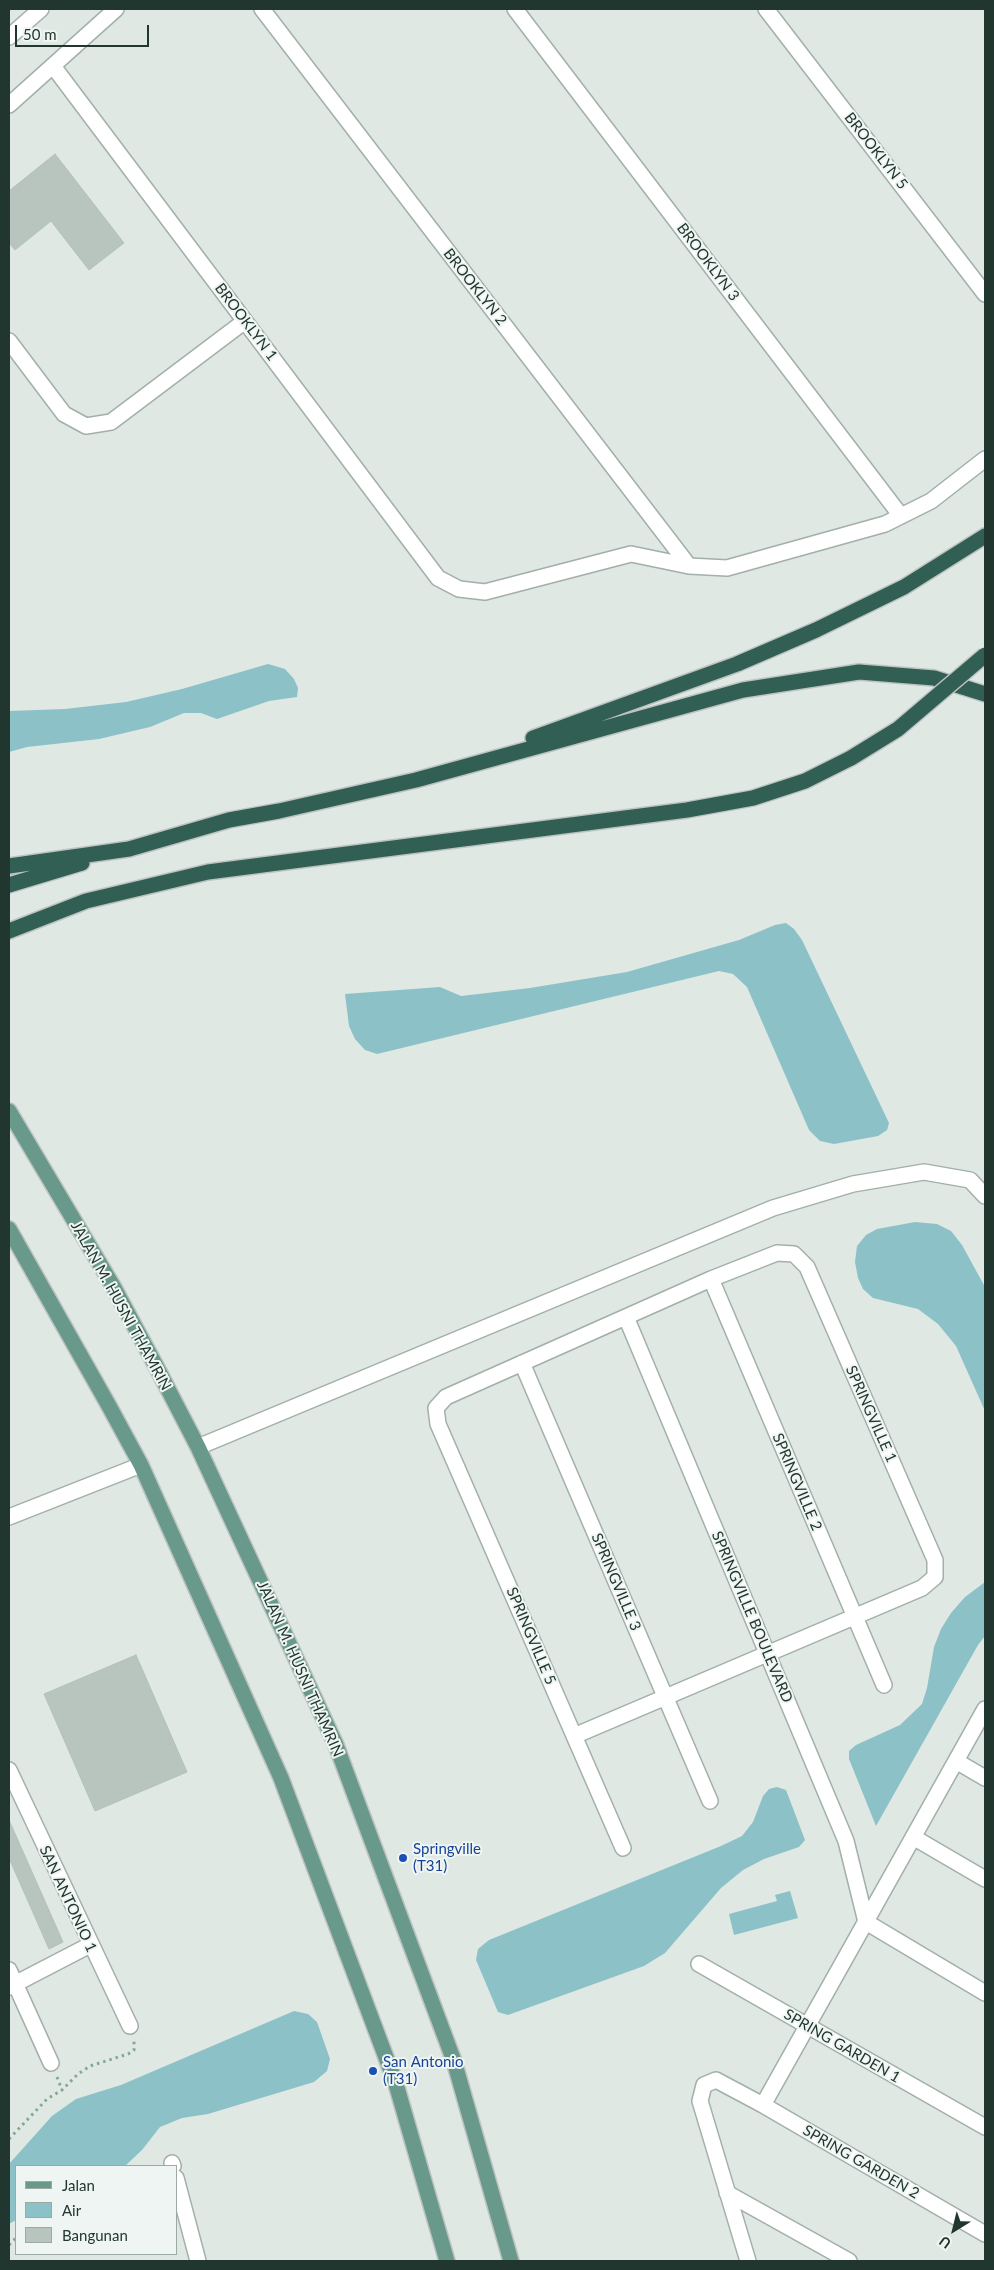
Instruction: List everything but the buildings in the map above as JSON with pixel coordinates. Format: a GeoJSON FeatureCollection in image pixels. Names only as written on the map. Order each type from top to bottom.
{"type":"FeatureCollection","features":[{"type":"Feature","properties":{"kind":"highway"},"geometry":{"type":"LineString","coordinates":[[416,780],[728,667],[816,630],[904,587],[985,536]]}},
{"type":"Feature","properties":{"kind":"highway"},"geometry":{"type":"LineString","coordinates":[[9,931],[86,901],[208,872],[687,810],[753,798],[805,781],[851,758],[898,729],[985,655]]}},
{"type":"Feature","properties":{"kind":"highway"},"geometry":{"type":"LineString","coordinates":[[9,885],[229,820],[279,811],[416,780],[743,690],[859,672],[934,678],[985,694]]}},
{"type":"Feature","properties":{"kind":"highway"},"geometry":{"type":"LineString","coordinates":[[9,866],[129,849]]}},
{"type":"Feature","properties":{"kind":"main road","name":"JALAN M. HUSNI THAMRIN"},"geometry":{"type":"LineString","coordinates":[[9,1111],[113,1286],[198,1447],[336,1746],[454,2061],[510,2261]]}},
{"type":"Feature","properties":{"kind":"main road"},"geometry":{"type":"LineString","coordinates":[[9,1230],[140,1465],[281,1778],[396,2084],[447,2261]]}},
{"type":"Feature","properties":{"kind":"street"},"geometry":{"type":"LineString","coordinates":[[9,37],[41,9]]}},
{"type":"Feature","properties":{"kind":"street"},"geometry":{"type":"LineString","coordinates":[[9,105],[116,9]]}},
{"type":"Feature","properties":{"kind":"street","name":"BROOKLYN 2"},"geometry":{"type":"LineString","coordinates":[[262,9],[689,566]]}},
{"type":"Feature","properties":{"kind":"street","name":"BROOKLYN 3"},"geometry":{"type":"LineString","coordinates":[[515,9],[901,516]]}},
{"type":"Feature","properties":{"kind":"street","name":"BROOKLYN 5"},"geometry":{"type":"LineString","coordinates":[[766,9],[985,294]]}},
{"type":"Feature","properties":{"kind":"street","name":"BROOKLYN 1"},"geometry":{"type":"LineString","coordinates":[[53,66],[438,578],[459,589],[485,592],[631,554],[689,566]]}},
{"type":"Feature","properties":{"kind":"street"},"geometry":{"type":"LineString","coordinates":[[9,341],[64,414],[86,426],[111,422],[245,321]]}},
{"type":"Feature","properties":{"kind":"street"},"geometry":{"type":"LineString","coordinates":[[689,566],[726,568],[885,524],[931,501],[985,459]]}},
{"type":"Feature","properties":{"kind":"street"},"geometry":{"type":"LineString","coordinates":[[198,1447],[773,1208],[853,1184],[924,1172],[970,1180],[985,1196]]}},
{"type":"Feature","properties":{"kind":"street","name":"SPRINGVILLE 1"},"geometry":{"type":"LineString","coordinates":[[711,1280],[776,1253],[794,1254],[807,1267],[935,1560],[936,1577],[922,1588],[855,1617]]}},
{"type":"Feature","properties":{"kind":"street"},"geometry":{"type":"LineString","coordinates":[[522,1363],[711,1280]]}},
{"type":"Feature","properties":{"kind":"street","name":"SPRINGVILLE 2"},"geometry":{"type":"LineString","coordinates":[[711,1280],[884,1685]]}},
{"type":"Feature","properties":{"kind":"street","name":"SPRINGVILLE BOULEVARD"},"geometry":{"type":"LineString","coordinates":[[626,1318],[846,1841],[866,1922]]}},
{"type":"Feature","properties":{"kind":"street","name":"SPRINGVILLE 5"},"geometry":{"type":"LineString","coordinates":[[522,1363],[446,1397],[436,1408],[438,1424],[623,1848]]}},
{"type":"Feature","properties":{"kind":"street","name":"SPRINGVILLE 3"},"geometry":{"type":"LineString","coordinates":[[522,1363],[710,1801]]}},
{"type":"Feature","properties":{"kind":"street"},"geometry":{"type":"LineString","coordinates":[[9,1517],[140,1465]]}},
{"type":"Feature","properties":{"kind":"street"},"geometry":{"type":"LineString","coordinates":[[574,1736],[855,1617]]}},
{"type":"Feature","properties":{"kind":"street"},"geometry":{"type":"LineString","coordinates":[[763,2105],[985,1709]]}},
{"type":"Feature","properties":{"kind":"street"},"geometry":{"type":"LineString","coordinates":[[956,1761],[985,1778]]}},
{"type":"Feature","properties":{"kind":"street","name":"SAN ANTONIO 1"},"geometry":{"type":"LineString","coordinates":[[9,1770],[90,1945],[130,2026]]}},
{"type":"Feature","properties":{"kind":"street"},"geometry":{"type":"LineString","coordinates":[[914,1837],[985,1879]]}},
{"type":"Feature","properties":{"kind":"street"},"geometry":{"type":"LineString","coordinates":[[866,1922],[985,1993]]}},
{"type":"Feature","properties":{"kind":"street"},"geometry":{"type":"LineString","coordinates":[[12,1986],[90,1945]]}},
{"type":"Feature","properties":{"kind":"street","name":"SPRING GARDEN 1"},"geometry":{"type":"LineString","coordinates":[[699,1964],[985,2128]]}},
{"type":"Feature","properties":{"kind":"street"},"geometry":{"type":"LineString","coordinates":[[9,1970],[12,1986],[51,2063]]}},
{"type":"Feature","properties":{"kind":"street","name":"SPRING GARDEN 2"},"geometry":{"type":"LineString","coordinates":[[727,2193],[700,2100],[704,2086],[716,2080],[763,2105],[985,2234]]}},
{"type":"Feature","properties":{"kind":"street"},"geometry":{"type":"LineString","coordinates":[[178,2184],[198,2261]]}},
{"type":"Feature","properties":{"kind":"street"},"geometry":{"type":"LineString","coordinates":[[727,2193],[748,2261]]}},
{"type":"Feature","properties":{"kind":"street"},"geometry":{"type":"LineString","coordinates":[[727,2193],[849,2261]]}},
{"type":"Feature","properties":{"kind":"path"},"geometry":{"type":"LineString","coordinates":[[9,2139],[47,2099],[62,2090],[78,2074],[90,2066],[128,2054],[134,2050],[135,2040],[130,2026]]}},
{"type":"Feature","properties":{"kind":"water"},"geometry":{"type":"Polygon","coordinates":[[[268,664],[285,669],[294,679],[298,688],[297,697],[269,701],[217,719],[201,713],[184,713],[150,727],[99,739],[27,747],[9,752],[9,711],[65,709],[126,702],[182,689],[268,664]]]}},
{"type":"Feature","properties":{"kind":"water"},"geometry":{"type":"Polygon","coordinates":[[[786,923],[794,929],[802,940],[889,1123],[887,1130],[878,1136],[834,1144],[820,1141],[809,1130],[747,987],[733,974],[719,971],[377,1054],[365,1050],[355,1039],[349,1026],[345,994],[440,987],[461,996],[530,988],[627,972],[739,940],[775,925],[786,923]]]}},
{"type":"Feature","properties":{"kind":"water"},"geometry":{"type":"Polygon","coordinates":[[[915,1222],[937,1224],[951,1231],[962,1245],[985,1287],[985,1411],[956,1346],[938,1324],[918,1309],[873,1298],[863,1289],[858,1278],[855,1262],[857,1246],[866,1235],[877,1229],[915,1222]]]}},
{"type":"Feature","properties":{"kind":"water"},"geometry":{"type":"Polygon","coordinates":[[[985,1582],[985,1636],[978,1645],[876,1826],[849,1759],[849,1751],[856,1745],[900,1725],[922,1704],[927,1688],[934,1647],[941,1629],[951,1613],[965,1597],[985,1582]]]}},
{"type":"Feature","properties":{"kind":"water"},"geometry":{"type":"Polygon","coordinates":[[[777,1787],[786,1790],[805,1840],[799,1847],[764,1859],[743,1870],[721,1888],[665,1953],[644,1966],[508,2015],[498,2012],[476,1960],[478,1949],[489,1940],[742,1836],[753,1822],[763,1796],[769,1789],[777,1787]]]}},
{"type":"Feature","properties":{"kind":"water"},"geometry":{"type":"Polygon","coordinates":[[[790,1891],[798,1918],[734,1935],[729,1914],[777,1901],[775,1895],[790,1891]]]}},
{"type":"Feature","properties":{"kind":"water"},"geometry":{"type":"Polygon","coordinates":[[[294,2011],[308,2014],[317,2022],[330,2059],[327,2071],[314,2082],[208,2114],[182,2118],[160,2127],[142,2150],[126,2165],[15,2165],[15,2221],[9,2224],[9,2164],[52,2116],[76,2099],[121,2085],[294,2011]]]}},
{"type":"Feature","properties":{"kind":"place","name":"Springville (T31)"},"geometry":{"type":"Point","coordinates":[403,1858]}},
{"type":"Feature","properties":{"kind":"place","name":"San Antonio (T31)"},"geometry":{"type":"Point","coordinates":[373,2071]}}]}
